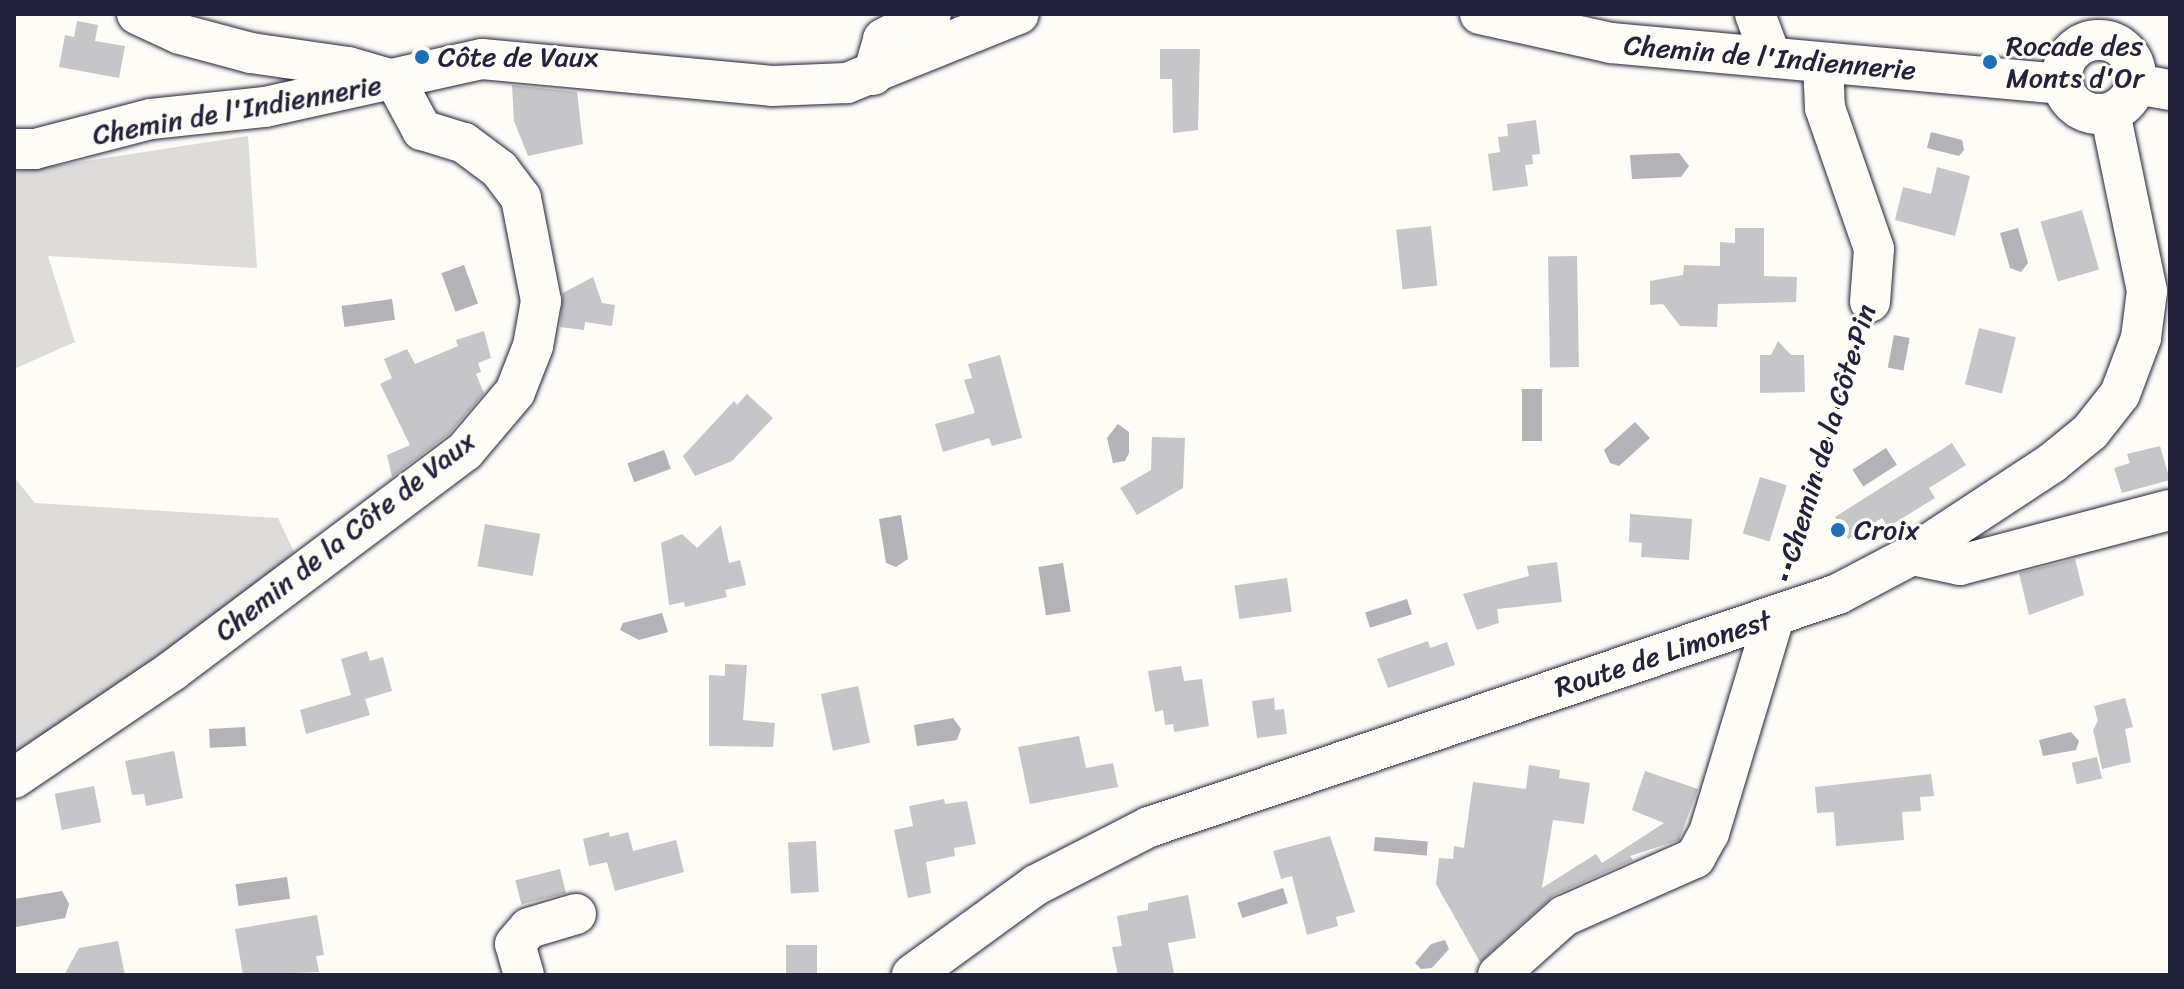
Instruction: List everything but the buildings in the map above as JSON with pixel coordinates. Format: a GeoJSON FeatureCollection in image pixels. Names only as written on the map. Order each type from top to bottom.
{"type":"FeatureCollection","features":[{"type":"Feature","properties":{"kind":"street"},"geometry":{"type":"LineString","coordinates":[[137,14],[180,34],[251,53],[348,67],[396,82]]}},
{"type":"Feature","properties":{"kind":"street"},"geometry":{"type":"LineString","coordinates":[[873,75],[883,39],[931,14]]}},
{"type":"Feature","properties":{"kind":"street","name":"Chemin de l'Indiennerie"},"geometry":{"type":"LineString","coordinates":[[14,149],[35,149],[151,119],[265,107],[500,58],[772,86],[847,83],[1019,14]]}},
{"type":"Feature","properties":{"kind":"street","name":"Chemin de l'Indiennerie"},"geometry":{"type":"LineString","coordinates":[[1480,14],[1611,43],[2063,84]]}},
{"type":"Feature","properties":{"kind":"street"},"geometry":{"type":"LineString","coordinates":[[1755,14],[1771,57]]}},
{"type":"Feature","properties":{"kind":"street"},"geometry":{"type":"LineString","coordinates":[[2089,27],[2126,51],[2139,95],[2098,114],[2075,105],[2063,84],[2066,61],[2089,27]]}},
{"type":"Feature","properties":{"kind":"street","name":"Chemin de la Côte Pin"},"geometry":{"type":"LineString","coordinates":[[1823,63],[1825,108],[1874,249],[1870,302]]}},
{"type":"Feature","properties":{"kind":"street","name":"Chemin de la Côte de Vaux"},"geometry":{"type":"LineString","coordinates":[[14,778],[172,671],[465,451],[515,392],[533,346],[541,301],[521,198],[499,169],[464,143],[422,130],[396,82]]}},
{"type":"Feature","properties":{"kind":"street","name":"Route de Limonest"},"geometry":{"type":"LineString","coordinates":[[912,975],[1036,885],[1149,827],[1838,594],[1912,555],[2052,463],[2090,432],[2120,394],[2141,338],[2147,291],[2139,95]]}},
{"type":"Feature","properties":{"kind":"street"},"geometry":{"type":"LineString","coordinates":[[1912,555],[1960,565],[2170,510]]}},
{"type":"Feature","properties":{"kind":"street"},"geometry":{"type":"LineString","coordinates":[[1498,975],[1564,916],[1695,858],[1709,833],[1774,618]]}},
{"type":"Feature","properties":{"kind":"street"},"geometry":{"type":"LineString","coordinates":[[524,975],[515,944],[529,928],[576,914]]}},
{"type":"Feature","properties":{"kind":"path","name":"Chemin de la Côte Pin"},"geometry":{"type":"LineString","coordinates":[[1774,618],[1793,541],[1870,302]]}},
{"type":"Feature","properties":{"kind":"shaded area"},"geometry":{"type":"Polygon","coordinates":[[[1931,132],[1962,140],[1964,150],[1959,156],[1927,148],[1931,132]]]}},
{"type":"Feature","properties":{"kind":"shaded area"},"geometry":{"type":"Polygon","coordinates":[[[248,136],[257,268],[48,256],[75,342],[14,369],[14,172],[248,136]]]}},
{"type":"Feature","properties":{"kind":"shaded area"},"geometry":{"type":"Polygon","coordinates":[[[1679,153],[1689,166],[1681,177],[1632,179],[1630,155],[1679,153]]]}},
{"type":"Feature","properties":{"kind":"shaded area"},"geometry":{"type":"Polygon","coordinates":[[[2018,228],[2028,263],[2021,272],[2010,268],[2000,233],[2018,228]]]}},
{"type":"Feature","properties":{"kind":"shaded area"},"geometry":{"type":"Polygon","coordinates":[[[464,265],[478,304],[455,312],[441,273],[464,265]]]}},
{"type":"Feature","properties":{"kind":"shaded area"},"geometry":{"type":"Polygon","coordinates":[[[392,299],[395,320],[344,327],[341,306],[392,299]]]}},
{"type":"Feature","properties":{"kind":"shaded area"},"geometry":{"type":"Polygon","coordinates":[[[1894,335],[1910,338],[1903,370],[1888,367],[1894,335]]]}},
{"type":"Feature","properties":{"kind":"shaded area"},"geometry":{"type":"Polygon","coordinates":[[[1522,389],[1542,389],[1542,441],[1522,441],[1522,389]]]}},
{"type":"Feature","properties":{"kind":"shaded area"},"geometry":{"type":"Polygon","coordinates":[[[1635,422],[1650,438],[1619,466],[1610,463],[1604,450],[1635,422]]]}},
{"type":"Feature","properties":{"kind":"shaded area"},"geometry":{"type":"Polygon","coordinates":[[[1118,424],[1129,432],[1129,453],[1125,461],[1113,463],[1107,438],[1118,424]]]}},
{"type":"Feature","properties":{"kind":"shaded area"},"geometry":{"type":"Polygon","coordinates":[[[1886,448],[1897,465],[1863,487],[1852,470],[1886,448]]]}},
{"type":"Feature","properties":{"kind":"shaded area"},"geometry":{"type":"Polygon","coordinates":[[[664,450],[671,469],[634,482],[627,463],[664,450]]]}},
{"type":"Feature","properties":{"kind":"shaded area"},"geometry":{"type":"Polygon","coordinates":[[[14,477],[35,503],[278,518],[295,554],[14,767],[14,477]]]}},
{"type":"Feature","properties":{"kind":"shaded area"},"geometry":{"type":"Polygon","coordinates":[[[901,515],[908,559],[896,567],[886,563],[879,519],[901,515]]]}},
{"type":"Feature","properties":{"kind":"shaded area"},"geometry":{"type":"Polygon","coordinates":[[[1063,563],[1071,611],[1046,615],[1038,567],[1063,563]]]}},
{"type":"Feature","properties":{"kind":"shaded area"},"geometry":{"type":"Polygon","coordinates":[[[1407,599],[1412,614],[1370,628],[1365,613],[1407,599]]]}},
{"type":"Feature","properties":{"kind":"shaded area"},"geometry":{"type":"Polygon","coordinates":[[[662,613],[668,632],[639,640],[620,630],[623,623],[662,613]]]}},
{"type":"Feature","properties":{"kind":"shaded area"},"geometry":{"type":"Polygon","coordinates":[[[953,718],[961,729],[957,740],[917,746],[914,725],[953,718]]]}},
{"type":"Feature","properties":{"kind":"shaded area"},"geometry":{"type":"Polygon","coordinates":[[[245,727],[246,746],[210,748],[209,729],[245,727]]]}},
{"type":"Feature","properties":{"kind":"shaded area"},"geometry":{"type":"Polygon","coordinates":[[[2071,732],[2079,741],[2076,750],[2043,756],[2039,740],[2071,732]]]}},
{"type":"Feature","properties":{"kind":"shaded area"},"geometry":{"type":"Polygon","coordinates":[[[1375,837],[1428,842],[1427,856],[1374,851],[1375,837]]]}},
{"type":"Feature","properties":{"kind":"shaded area"},"geometry":{"type":"Polygon","coordinates":[[[287,877],[290,899],[239,906],[236,884],[287,877]]]}},
{"type":"Feature","properties":{"kind":"shaded area"},"geometry":{"type":"Polygon","coordinates":[[[1283,888],[1288,903],[1242,918],[1237,903],[1283,888]]]}},
{"type":"Feature","properties":{"kind":"shaded area"},"geometry":{"type":"Polygon","coordinates":[[[62,891],[69,904],[65,918],[16,927],[14,899],[62,891]]]}},
{"type":"Feature","properties":{"kind":"shaded area"},"geometry":{"type":"Polygon","coordinates":[[[1445,940],[1449,949],[1432,968],[1421,969],[1415,963],[1431,944],[1445,940]]]}},
{"type":"Feature","properties":{"kind":"place","name":"Côte de Vaux"},"geometry":{"type":"Point","coordinates":[422,57]}},
{"type":"Feature","properties":{"kind":"place","name":"Rocade des Monts d'Or"},"geometry":{"type":"Point","coordinates":[1990,62]}},
{"type":"Feature","properties":{"kind":"place","name":"Croix"},"geometry":{"type":"Point","coordinates":[1838,530]}}]}
